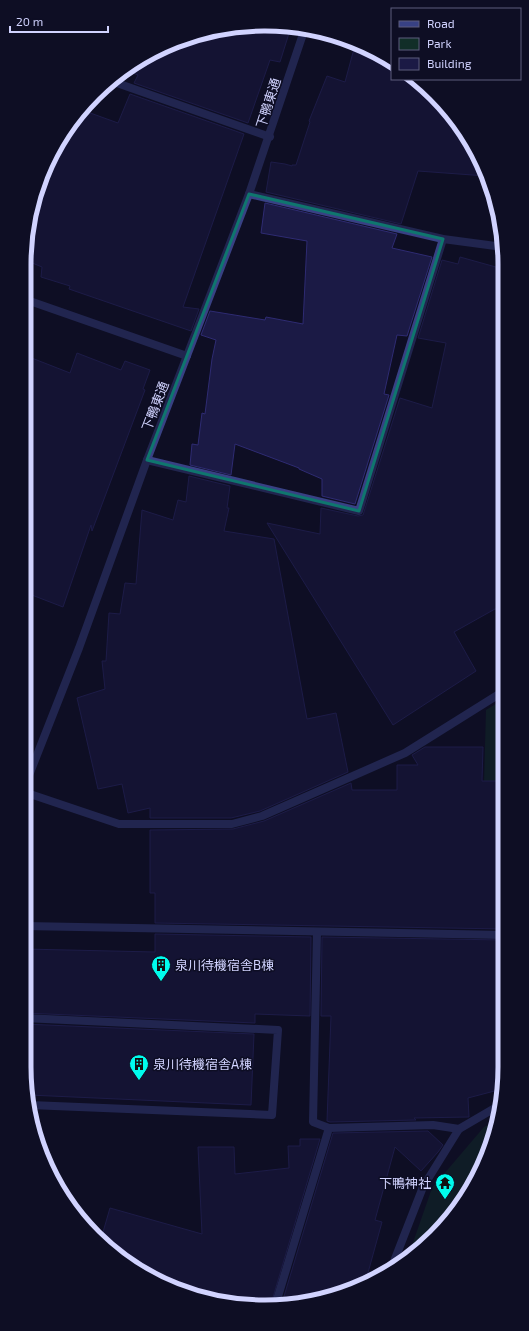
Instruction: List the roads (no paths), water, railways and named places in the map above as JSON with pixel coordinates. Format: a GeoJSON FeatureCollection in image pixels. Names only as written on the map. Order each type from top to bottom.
{"type":"FeatureCollection","features":[{"type":"Feature","properties":{"kind":"street","name":"下鴨東通"},"geometry":{"type":"LineString","coordinates":[[31,770],[79,648],[147,460],[249,194],[270,137],[303,34]]}},
{"type":"Feature","properties":{"kind":"street"},"geometry":{"type":"LineString","coordinates":[[117,83],[270,137]]}},
{"type":"Feature","properties":{"kind":"street"},"geometry":{"type":"LineString","coordinates":[[249,194],[443,239],[498,246]]}},
{"type":"Feature","properties":{"kind":"street"},"geometry":{"type":"LineString","coordinates":[[147,460],[359,511],[443,239]]}},
{"type":"Feature","properties":{"kind":"street"},"geometry":{"type":"LineString","coordinates":[[31,302],[187,356]]}},
{"type":"Feature","properties":{"kind":"street"},"geometry":{"type":"LineString","coordinates":[[31,794],[119,824],[232,824],[262,816],[405,753],[498,695]]}},
{"type":"Feature","properties":{"kind":"street"},"geometry":{"type":"LineString","coordinates":[[31,926],[498,935]]}},
{"type":"Feature","properties":{"kind":"street"},"geometry":{"type":"LineString","coordinates":[[317,932],[313,1122],[330,1128],[433,1125],[459,1130]]}},
{"type":"Feature","properties":{"kind":"street"},"geometry":{"type":"LineString","coordinates":[[31,1018],[278,1030],[272,1115],[34,1105]]}},
{"type":"Feature","properties":{"kind":"street"},"geometry":{"type":"LineString","coordinates":[[394,1261],[423,1187],[459,1130],[494,1108]]}},
{"type":"Feature","properties":{"kind":"street"},"geometry":{"type":"LineString","coordinates":[[277,1300],[330,1128]]}},
{"type":"Feature","properties":{"kind":"place","name":"泉川待機宿舎B棟"},"geometry":{"type":"Point","coordinates":[161,982]}},
{"type":"Feature","properties":{"kind":"place","name":"泉川待機宿舎A棟"},"geometry":{"type":"Point","coordinates":[139,1081]}},
{"type":"Feature","properties":{"kind":"place","name":"下鴨神社"},"geometry":{"type":"Point","coordinates":[445,1200]}}]}
